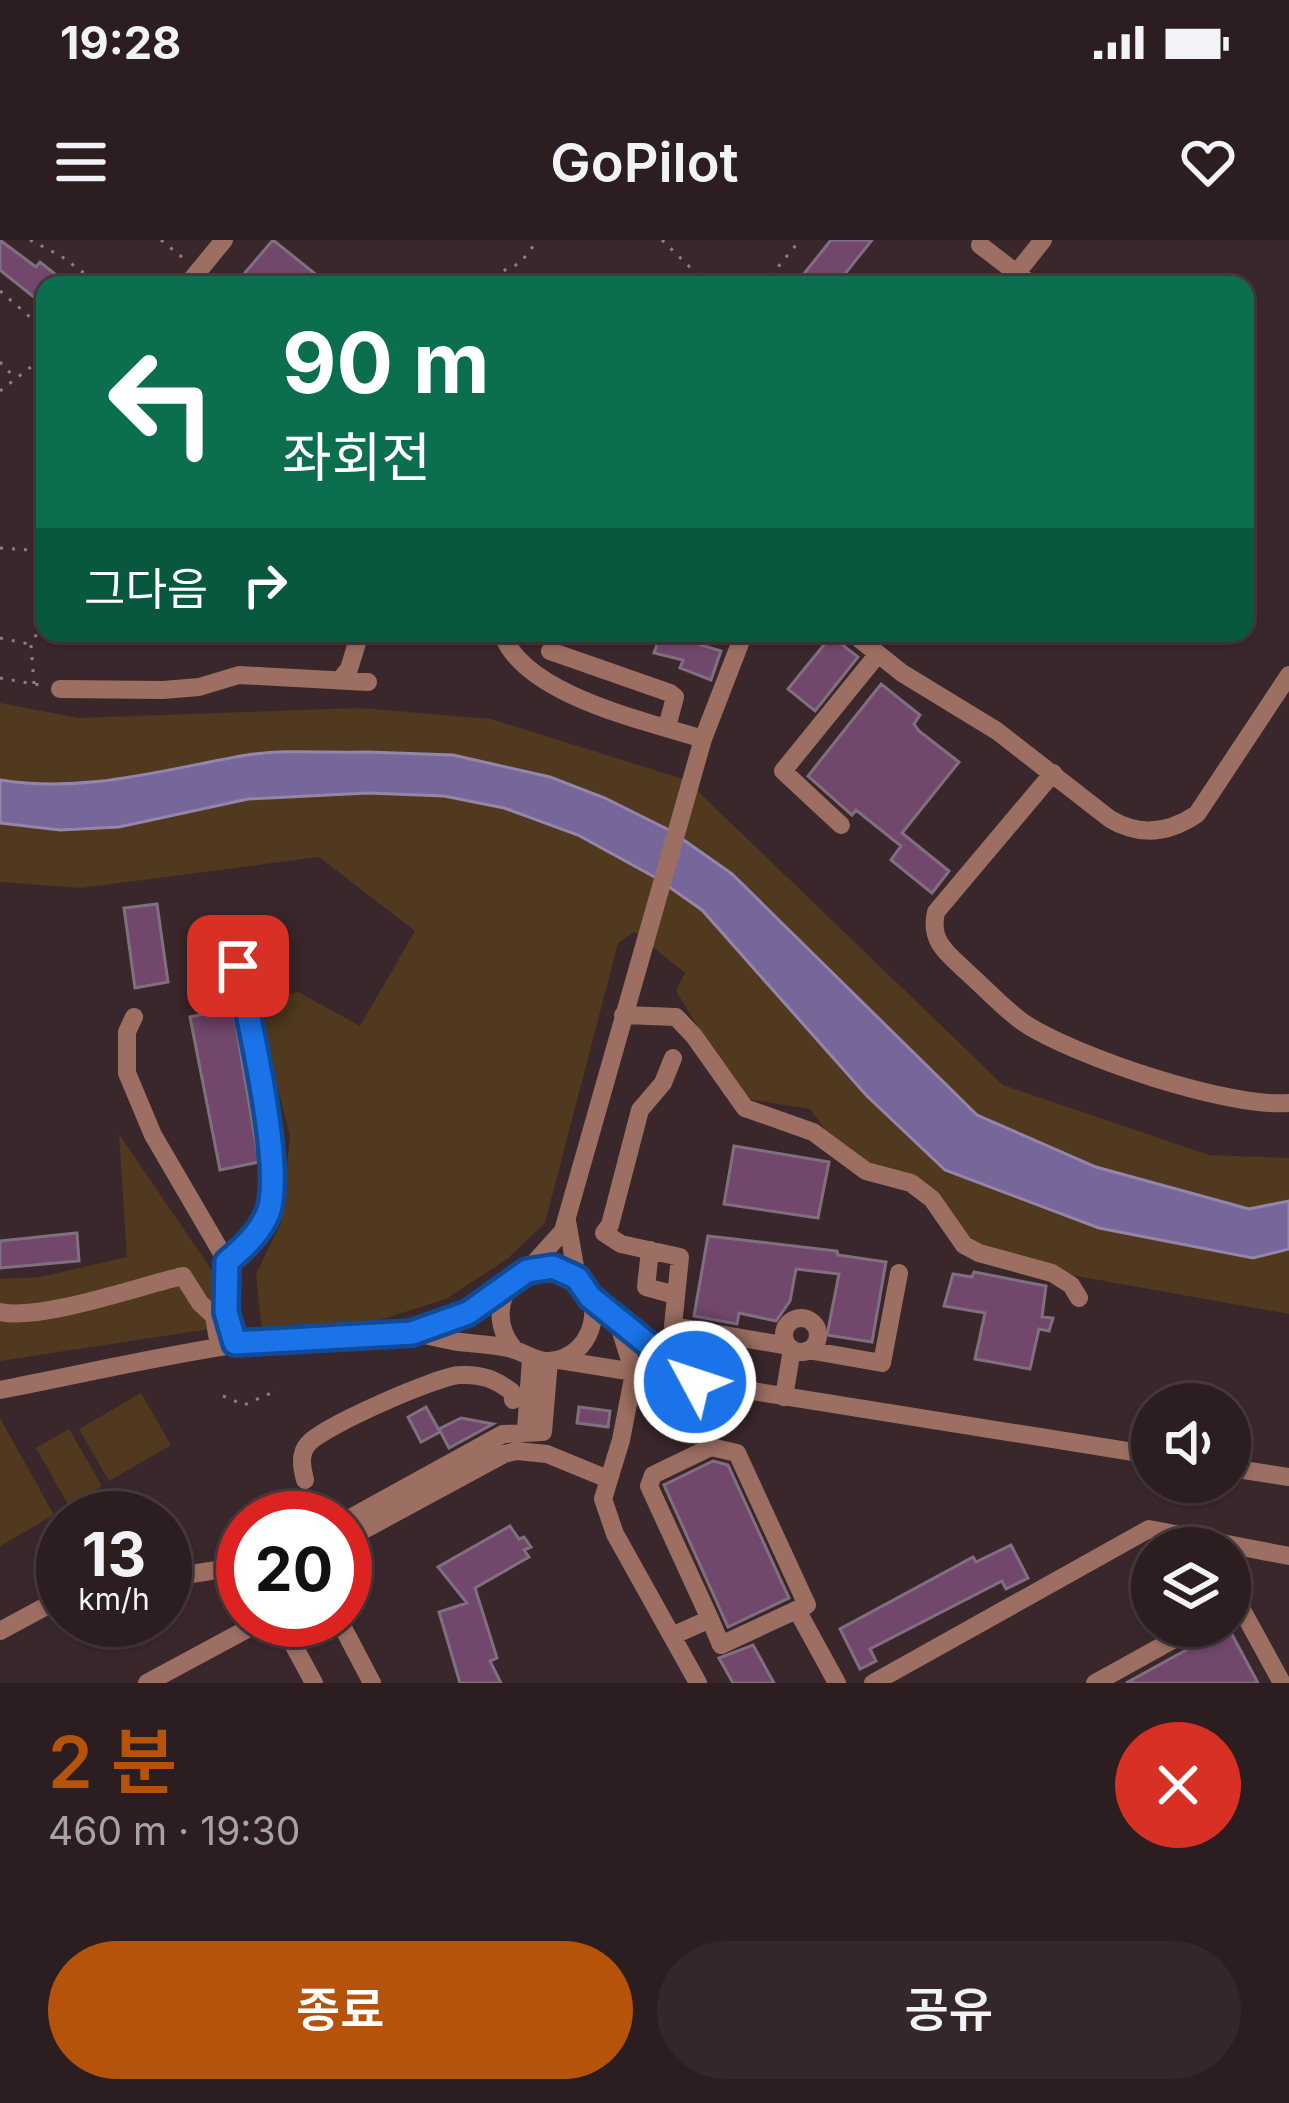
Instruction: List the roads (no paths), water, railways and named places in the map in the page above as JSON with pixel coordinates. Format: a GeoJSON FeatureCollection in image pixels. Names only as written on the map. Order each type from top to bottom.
{"type":"FeatureCollection","features":[{"type":"Feature","properties":{"kind":"street"},"geometry":{"type":"LineString","coordinates":[[196,276],[224,240]]}},
{"type":"Feature","properties":{"kind":"street"},"geometry":{"type":"LineString","coordinates":[[1022,276],[1042,240]]}},
{"type":"Feature","properties":{"kind":"street"},"geometry":{"type":"LineString","coordinates":[[980,245],[1014,276]]}},
{"type":"Feature","properties":{"kind":"street"},"geometry":{"type":"LineString","coordinates":[[340,680],[349,669],[357,642]]}},
{"type":"Feature","properties":{"kind":"street"},"geometry":{"type":"LineString","coordinates":[[507,642],[514,655],[551,687],[703,739]]}},
{"type":"Feature","properties":{"kind":"street"},"geometry":{"type":"LineString","coordinates":[[537,675],[553,642],[608,672],[675,697],[668,727]]}},
{"type":"Feature","properties":{"kind":"street"},"geometry":{"type":"LineString","coordinates":[[412,1333],[468,1313],[507,1288],[562,1231],[703,739],[740,642]]}},
{"type":"Feature","properties":{"kind":"street"},"geometry":{"type":"LineString","coordinates":[[863,642],[902,673],[980,719],[1123,827],[1150,832],[1176,826],[1197,814],[1289,675]]}},
{"type":"Feature","properties":{"kind":"street"},"geometry":{"type":"LineString","coordinates":[[841,825],[782,771],[878,654]]}},
{"type":"Feature","properties":{"kind":"street"},"geometry":{"type":"LineString","coordinates":[[598,704],[608,672]]}},
{"type":"Feature","properties":{"kind":"street"},"geometry":{"type":"LineString","coordinates":[[60,689],[163,690],[199,687],[239,675],[368,682]]}},
{"type":"Feature","properties":{"kind":"street"},"geometry":{"type":"LineString","coordinates":[[1053,773],[936,912],[932,927],[941,947],[1016,1017],[1070,1047],[1225,1098],[1264,1105],[1289,1102]]}},
{"type":"Feature","properties":{"kind":"street"},"geometry":{"type":"LineString","coordinates":[[226,924],[257,1058],[272,1168],[270,1210],[251,1241],[227,1262]]}},
{"type":"Feature","properties":{"kind":"street"},"geometry":{"type":"LineString","coordinates":[[623,1015],[676,1017],[745,1108],[813,1132],[866,1171],[911,1183],[932,1199],[964,1244],[979,1253],[1052,1273],[1071,1285],[1079,1298]]}},
{"type":"Feature","properties":{"kind":"street"},"geometry":{"type":"LineString","coordinates":[[134,1017],[127,1032],[128,1073],[153,1135],[227,1262],[227,1345]]}},
{"type":"Feature","properties":{"kind":"street"},"geometry":{"type":"LineString","coordinates":[[673,1058],[663,1083],[640,1110],[604,1233],[621,1244],[680,1257],[670,1321],[679,1330],[882,1363],[899,1274]]}},
{"type":"Feature","properties":{"kind":"street"},"geometry":{"type":"LineString","coordinates":[[566,1216],[577,1278],[590,1297],[695,1382]]}},
{"type":"Feature","properties":{"kind":"street"},"geometry":{"type":"LineString","coordinates":[[650,1250],[646,1287],[675,1295]]}},
{"type":"Feature","properties":{"kind":"street"},"geometry":{"type":"LineString","coordinates":[[527,1271],[553,1267],[577,1278]]}},
{"type":"Feature","properties":{"kind":"street"},"geometry":{"type":"LineString","coordinates":[[0,1312],[46,1309],[183,1276],[214,1316],[227,1345]]}},
{"type":"Feature","properties":{"kind":"street"},"geometry":{"type":"LineString","coordinates":[[507,1288],[501,1300],[501,1327],[538,1357],[577,1350],[589,1335],[594,1316],[590,1297]]}},
{"type":"Feature","properties":{"kind":"street"},"geometry":{"type":"LineString","coordinates":[[617,1319],[634,1373],[603,1499],[615,1534],[698,1683]]}},
{"type":"Feature","properties":{"kind":"street"},"geometry":{"type":"LineString","coordinates":[[0,1390],[227,1345],[412,1333],[1131,1452]]}},
{"type":"Feature","properties":{"kind":"street"},"geometry":{"type":"LineString","coordinates":[[446,1377],[451,1341]]}},
{"type":"Feature","properties":{"kind":"street"},"geometry":{"type":"LineString","coordinates":[[784,1396],[796,1348]]}},
{"type":"Feature","properties":{"kind":"street"},"geometry":{"type":"LineString","coordinates":[[372,1506],[503,1434],[534,1431],[538,1357]]}},
{"type":"Feature","properties":{"kind":"street"},"geometry":{"type":"LineString","coordinates":[[305,1480],[302,1455],[329,1427],[446,1377],[493,1378],[512,1391],[513,1400]]}},
{"type":"Feature","properties":{"kind":"street"},"geometry":{"type":"LineString","coordinates":[[711,1447],[737,1453],[807,1605],[722,1645],[710,1619],[649,1486],[652,1475],[711,1447]]}},
{"type":"Feature","properties":{"kind":"street"},"geometry":{"type":"LineString","coordinates":[[372,1526],[504,1454],[548,1454],[608,1479]]}},
{"type":"Feature","properties":{"kind":"street"},"geometry":{"type":"LineString","coordinates":[[1251,1471],[1289,1477]]}},
{"type":"Feature","properties":{"kind":"street"},"geometry":{"type":"LineString","coordinates":[[873,1683],[1131,1539]]}},
{"type":"Feature","properties":{"kind":"street"},"geometry":{"type":"LineString","coordinates":[[1251,1551],[1289,1556]]}},
{"type":"Feature","properties":{"kind":"street"},"geometry":{"type":"LineString","coordinates":[[797,1610],[837,1683]]}},
{"type":"Feature","properties":{"kind":"street"},"geometry":{"type":"LineString","coordinates":[[0,1631],[36,1612]]}},
{"type":"Feature","properties":{"kind":"street"},"geometry":{"type":"LineString","coordinates":[[673,1636],[710,1619]]}},
{"type":"Feature","properties":{"kind":"street"},"geometry":{"type":"LineString","coordinates":[[1251,1630],[1282,1683]]}},
{"type":"Feature","properties":{"kind":"street"},"geometry":{"type":"LineString","coordinates":[[147,1683],[217,1647]]}},
{"type":"Feature","properties":{"kind":"street"},"geometry":{"type":"LineString","coordinates":[[287,1683],[311,1677],[295,1647]]}},
{"type":"Feature","properties":{"kind":"street"},"geometry":{"type":"LineString","coordinates":[[353,1647],[372,1683]]}},
{"type":"Feature","properties":{"kind":"street"},"geometry":{"type":"LineString","coordinates":[[1095,1683],[1160,1647]]}}]}
